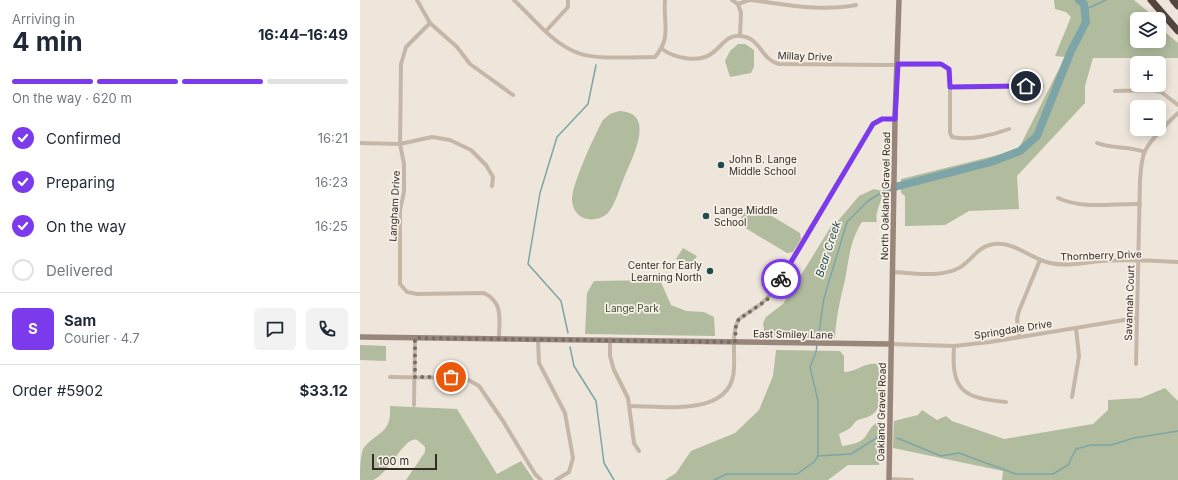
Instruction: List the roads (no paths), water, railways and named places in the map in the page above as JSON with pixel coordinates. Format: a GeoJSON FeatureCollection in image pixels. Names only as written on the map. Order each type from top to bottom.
{"type":"FeatureCollection","features":[{"type":"Feature","properties":{"kind":"highway"},"geometry":{"type":"LineString","coordinates":[[1151,0],[1178,31]]}},
{"type":"Feature","properties":{"kind":"highway"},"geometry":{"type":"LineString","coordinates":[[1173,0],[1178,6]]}},
{"type":"Feature","properties":{"kind":"street"},"geometry":{"type":"LineString","coordinates":[[417,0],[430,24],[457,47],[470,64],[513,95]]}},
{"type":"Feature","properties":{"kind":"street"},"geometry":{"type":"LineString","coordinates":[[514,0],[546,31],[567,48],[579,54],[600,57],[655,57],[662,49],[666,39],[665,0]]}},
{"type":"Feature","properties":{"kind":"street"},"geometry":{"type":"LineString","coordinates":[[546,31],[568,7],[568,0]]}},
{"type":"Feature","properties":{"kind":"street"},"geometry":{"type":"LineString","coordinates":[[662,49],[678,57],[706,57],[714,52],[725,40],[740,35],[741,13],[738,4],[732,0]]}},
{"type":"Feature","properties":{"kind":"street"},"geometry":{"type":"LineString","coordinates":[[738,4],[749,0],[801,6],[842,7],[856,4]]}},
{"type":"Feature","properties":{"kind":"street","name":"North Oakland Gravel Road"},"geometry":{"type":"LineString","coordinates":[[890,344],[899,0]]}},
{"type":"Feature","properties":{"kind":"street","name":"Langham Drive"},"geometry":{"type":"LineString","coordinates":[[430,24],[406,47],[401,64],[400,144],[404,164],[404,192],[400,210],[400,284],[407,292],[417,294],[484,293],[492,297],[496,302],[500,314],[499,339]]}},
{"type":"Feature","properties":{"kind":"street","name":"Millay Drive"},"geometry":{"type":"LineString","coordinates":[[740,35],[753,40],[768,59],[779,64],[941,64],[949,69],[950,87]]}},
{"type":"Feature","properties":{"kind":"street"},"geometry":{"type":"LineString","coordinates":[[1009,129],[1001,132],[958,139],[952,137],[950,133],[950,87],[1042,86]]}},
{"type":"Feature","properties":{"kind":"street"},"geometry":{"type":"LineString","coordinates":[[1115,91],[1153,90],[1161,92],[1178,105]]}},
{"type":"Feature","properties":{"kind":"street","name":"Savannah Court"},"geometry":{"type":"LineString","coordinates":[[1136,364],[1140,180],[1145,152],[1178,112]]}},
{"type":"Feature","properties":{"kind":"street"},"geometry":{"type":"LineString","coordinates":[[630,406],[692,406],[717,400],[726,393],[732,383],[734,373],[736,324],[739,319],[762,304],[771,294],[873,124],[882,119],[895,119]]}},
{"type":"Feature","properties":{"kind":"street"},"geometry":{"type":"LineString","coordinates":[[360,143],[400,144],[432,137],[450,140],[471,150],[486,165],[493,176],[492,186]]}},
{"type":"Feature","properties":{"kind":"street"},"geometry":{"type":"LineString","coordinates":[[1097,143],[1104,146],[1134,148],[1145,152]]}},
{"type":"Feature","properties":{"kind":"street"},"geometry":{"type":"LineString","coordinates":[[1058,198],[1069,203],[1084,206],[1140,204]]}},
{"type":"Feature","properties":{"kind":"street","name":"Thornberry Drive"},"geometry":{"type":"LineString","coordinates":[[893,272],[938,273],[952,271],[961,267],[978,251],[994,244],[1014,247],[1040,260],[1064,265],[1102,261],[1178,262]]}},
{"type":"Feature","properties":{"kind":"street"},"geometry":{"type":"LineString","coordinates":[[1019,336],[1019,312],[1040,260]]}},
{"type":"Feature","properties":{"kind":"street","name":"Springdale Drive"},"geometry":{"type":"LineString","coordinates":[[890,344],[954,346],[990,342],[1019,336],[1136,318]]}},
{"type":"Feature","properties":{"kind":"street"},"geometry":{"type":"LineString","coordinates":[[1072,398],[1079,356],[1076,328]]}},
{"type":"Feature","properties":{"kind":"street","name":"East Smiley Lane"},"geometry":{"type":"LineString","coordinates":[[360,337],[610,339],[890,344]]}},
{"type":"Feature","properties":{"kind":"street"},"geometry":{"type":"LineString","coordinates":[[414,405],[415,338]]}},
{"type":"Feature","properties":{"kind":"street"},"geometry":{"type":"LineString","coordinates":[[538,339],[539,363],[565,413],[573,458],[569,472],[556,480]]}},
{"type":"Feature","properties":{"kind":"street"},"geometry":{"type":"LineString","coordinates":[[610,339],[610,356],[614,370],[628,398],[634,443],[639,451]]}},
{"type":"Feature","properties":{"kind":"street","name":"Oakland Gravel Road"},"geometry":{"type":"LineString","coordinates":[[889,479],[890,344]]}},
{"type":"Feature","properties":{"kind":"street"},"geometry":{"type":"LineString","coordinates":[[954,346],[953,369],[956,381],[963,390],[973,397],[1006,402]]}},
{"type":"Feature","properties":{"kind":"street"},"geometry":{"type":"LineString","coordinates":[[390,377],[465,378],[480,386],[528,463],[541,480]]}},
{"type":"Feature","properties":{"kind":"street"},"geometry":{"type":"LineString","coordinates":[[889,479],[912,480]]}},
{"type":"Feature","properties":{"kind":"waterway","name":"Bear Creek"},"geometry":{"type":"LineString","coordinates":[[887,189],[991,162],[1020,151],[1037,136],[1071,51],[1086,22],[1084,4],[1079,0]]}},
{"type":"Feature","properties":{"kind":"waterway"},"geometry":{"type":"LineString","coordinates":[[1084,10],[1106,0]]}},
{"type":"Feature","properties":{"kind":"waterway"},"geometry":{"type":"LineString","coordinates":[[568,333],[561,301],[528,264],[540,193],[557,137],[588,104],[596,65]]}},
{"type":"Feature","properties":{"kind":"waterway","name":"Bear Creek"},"geometry":{"type":"LineString","coordinates":[[714,480],[727,474],[797,474],[814,462],[818,456],[818,401],[810,367],[816,352],[824,298],[847,222],[868,201],[887,189]]}},
{"type":"Feature","properties":{"kind":"waterway"},"geometry":{"type":"LineString","coordinates":[[570,347],[574,366],[596,401],[604,463],[614,480]]}},
{"type":"Feature","properties":{"kind":"waterway"},"geometry":{"type":"LineString","coordinates":[[897,438],[941,456],[959,453],[1016,474],[1053,474],[1068,465],[1076,449],[1091,445],[1111,445],[1134,438],[1178,431]]}},
{"type":"Feature","properties":{"kind":"waterway"},"geometry":{"type":"LineString","coordinates":[[818,456],[851,454],[878,437],[881,437]]}},
{"type":"Feature","properties":{"kind":"place","name":"John B. Lange Middle School"},"geometry":{"type":"Point","coordinates":[721,165]}},
{"type":"Feature","properties":{"kind":"place","name":"Lange Middle School"},"geometry":{"type":"Point","coordinates":[706,216]}},
{"type":"Feature","properties":{"kind":"place","name":"Center for Early Learning North"},"geometry":{"type":"Point","coordinates":[710,271]}},
{"type":"Feature","properties":{"kind":"park label","name":"Lange Park"},"geometry":{"type":"Point","coordinates":[632,308]}}]}
